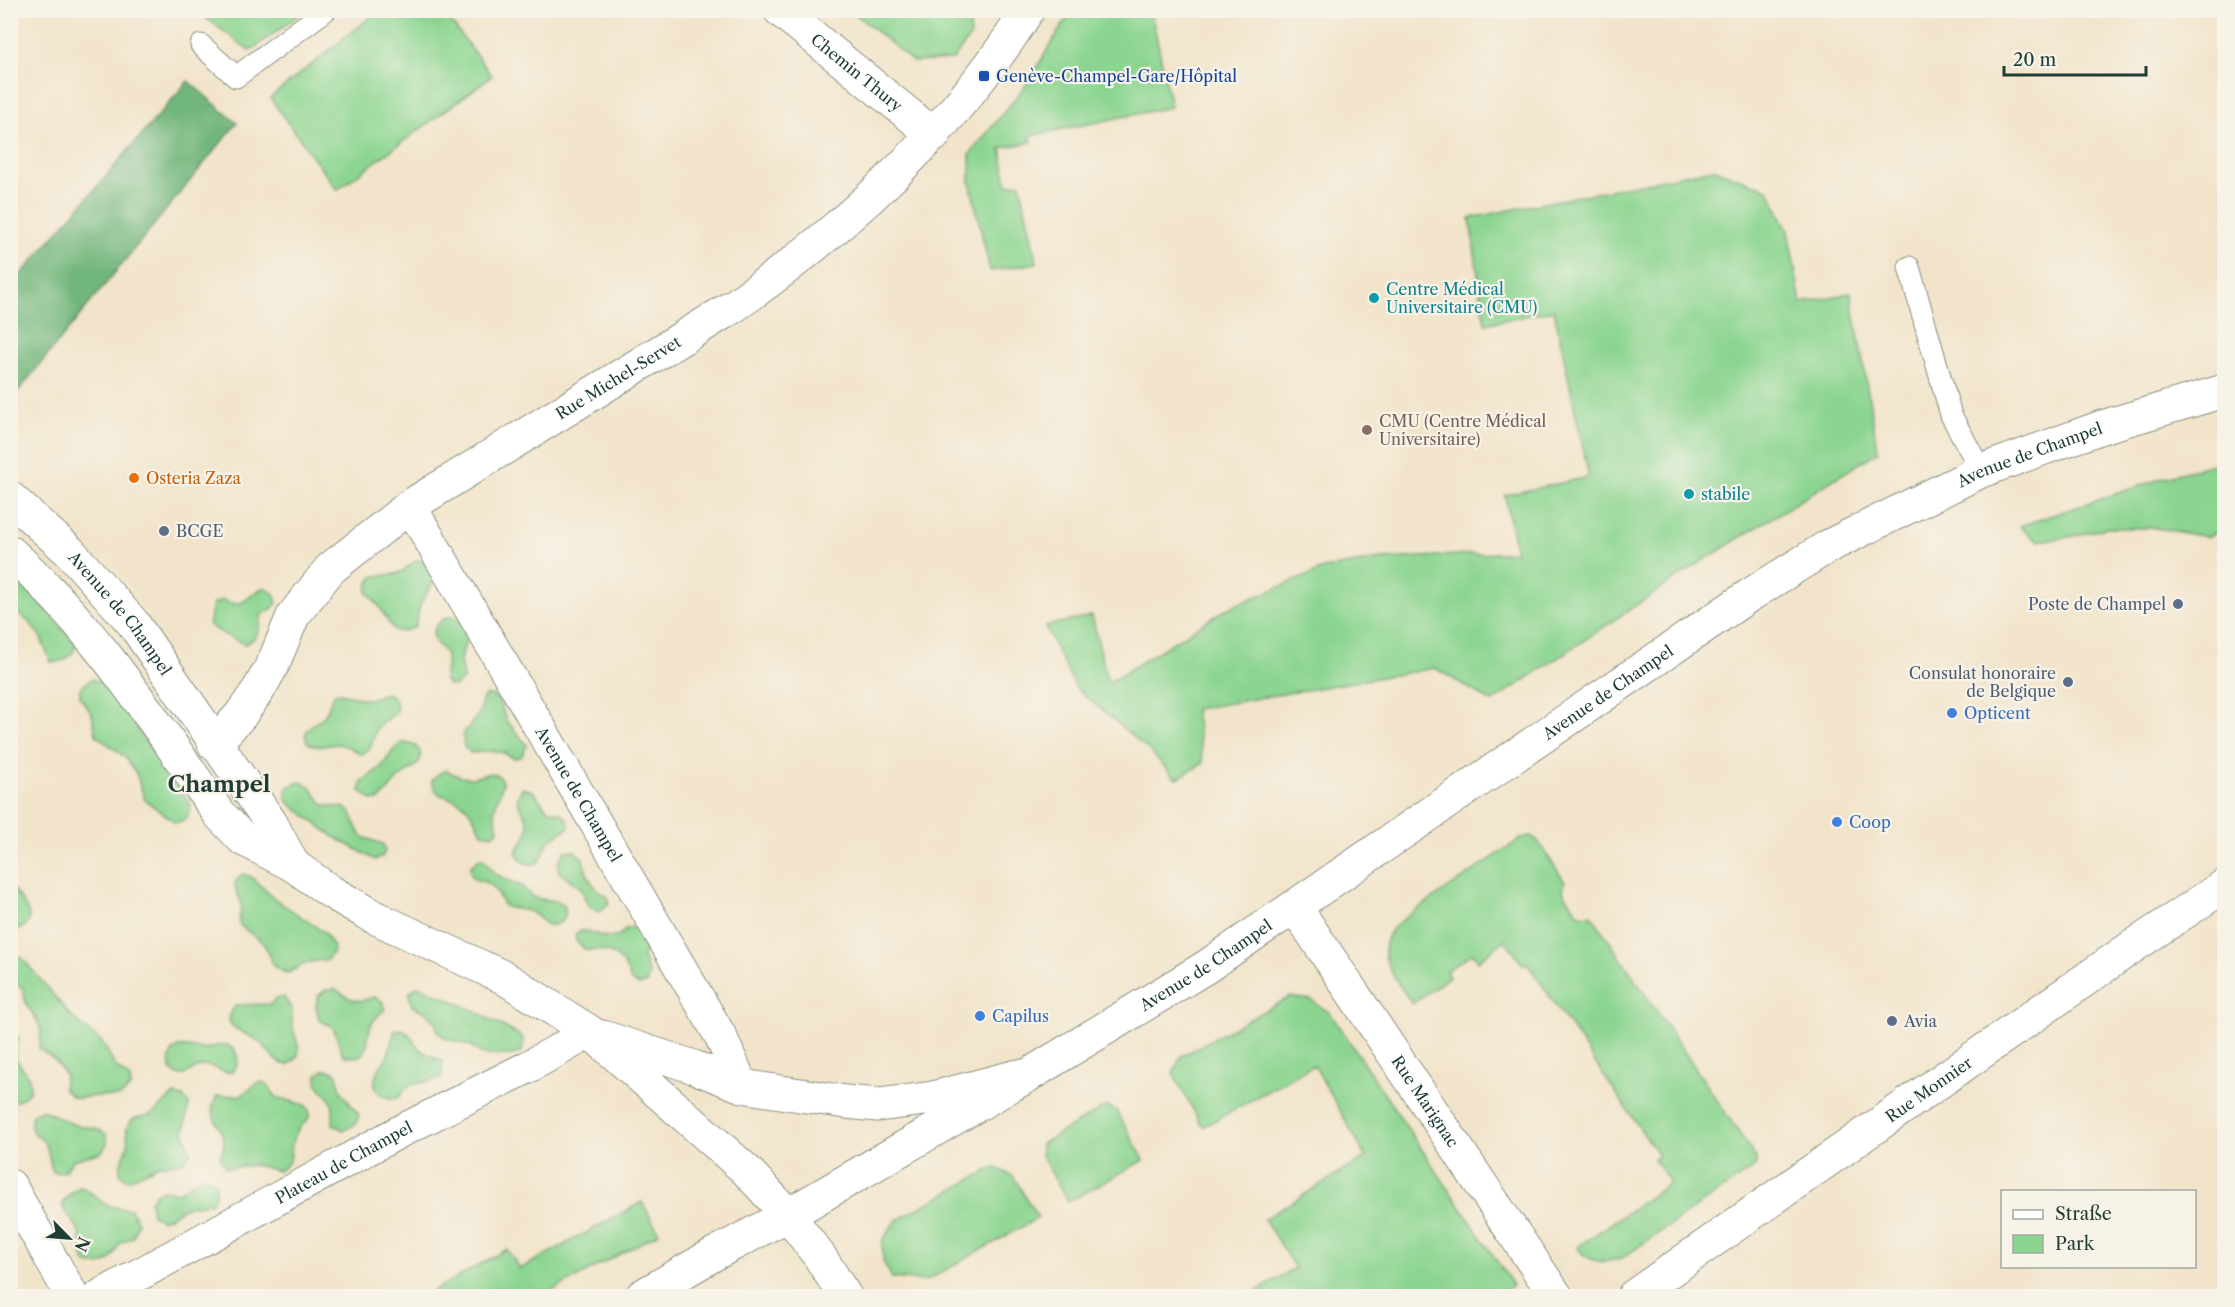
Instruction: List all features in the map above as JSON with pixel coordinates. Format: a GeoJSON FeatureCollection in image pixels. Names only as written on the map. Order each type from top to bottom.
{"type":"FeatureCollection","features":[{"type":"Feature","properties":{"kind":"street","name":"Chemin Thury"},"geometry":{"type":"LineString","coordinates":[[780,10],[934,135]]}},
{"type":"Feature","properties":{"kind":"street","name":"Rue Michel-Servet"},"geometry":{"type":"LineString","coordinates":[[184,764],[214,744],[240,716],[259,689],[293,616],[330,569],[410,506],[734,306],[848,219],[934,135],[984,76],[1028,10]]}},
{"type":"Feature","properties":{"kind":"street","name":"Avenue de Champel"},"geometry":{"type":"LineString","coordinates":[[10,552],[61,600],[92,636],[220,815],[243,839],[293,865],[374,917],[503,977],[590,1032],[747,1171],[788,1215],[1032,1073],[1206,967],[1750,595],[1827,548],[1982,471],[2102,427],[2224,390]]}},
{"type":"Feature","properties":{"kind":"street","name":"Avenue de Champel"},"geometry":{"type":"LineString","coordinates":[[10,498],[70,552],[115,602],[155,655],[271,824],[293,865]]}},
{"type":"Feature","properties":{"kind":"street","name":"Avenue de Champel"},"geometry":{"type":"LineString","coordinates":[[410,506],[721,1037],[742,1086]]}},
{"type":"Feature","properties":{"kind":"street","name":"Rue Monnier"},"geometry":{"type":"LineString","coordinates":[[1634,1296],[2129,949],[2224,886]]}},
{"type":"Feature","properties":{"kind":"street","name":"Rue Marignac"},"geometry":{"type":"LineString","coordinates":[[1295,907],[1554,1293]]}},
{"type":"Feature","properties":{"kind":"street","name":"Avenue de Champel"},"geometry":{"type":"LineString","coordinates":[[590,1032],[694,1066],[742,1086],[878,1105],[933,1098],[1032,1073]]}},
{"type":"Feature","properties":{"kind":"street","name":"Plateau de Champel"},"geometry":{"type":"LineString","coordinates":[[100,1296],[397,1133],[528,1067],[590,1032]]}},
{"type":"Feature","properties":{"kind":"street"},"geometry":{"type":"LineString","coordinates":[[10,1186],[69,1292]]}},
{"type":"Feature","properties":{"kind":"street"},"geometry":{"type":"LineString","coordinates":[[642,1296],[788,1215],[820,1257],[845,1296]]}},
{"type":"Feature","properties":{"kind":"lane"},"geometry":{"type":"LineString","coordinates":[[201,45],[236,77],[326,10]]}},
{"type":"Feature","properties":{"kind":"lane"},"geometry":{"type":"LineString","coordinates":[[1909,267],[1951,414],[1982,471]]}},
{"type":"Feature","properties":{"kind":"green space"},"geometry":{"type":"Polygon","coordinates":[[[197,10],[304,11],[250,51],[197,10]]]}},
{"type":"Feature","properties":{"kind":"green space"},"geometry":{"type":"Polygon","coordinates":[[[378,11],[443,11],[492,76],[337,190],[270,98],[378,11]]]}},
{"type":"Feature","properties":{"kind":"green space"},"geometry":{"type":"Polygon","coordinates":[[[852,11],[939,11],[970,23],[971,35],[953,60],[913,62],[852,11]]]}},
{"type":"Feature","properties":{"kind":"green space"},"geometry":{"type":"Polygon","coordinates":[[[1071,11],[1151,11],[1171,107],[1030,136],[1032,142],[1001,148],[1007,185],[1020,183],[1037,263],[990,271],[970,182],[970,154],[1026,85],[1071,11]]]}},
{"type":"Feature","properties":{"kind":"green space"},"geometry":{"type":"Polygon","coordinates":[[[188,81],[237,123],[11,400],[11,286],[188,81]]]}},
{"type":"Feature","properties":{"kind":"green space"},"geometry":{"type":"Polygon","coordinates":[[[1714,169],[1768,189],[1788,231],[1801,303],[1851,293],[1878,452],[1707,558],[1492,702],[1435,668],[1195,709],[1203,763],[1176,779],[1150,751],[1076,688],[1045,626],[1092,616],[1108,683],[1228,608],[1326,568],[1382,559],[1516,552],[1505,495],[1589,477],[1554,310],[1485,324],[1470,218],[1714,169]]]}},
{"type":"Feature","properties":{"kind":"green space"},"geometry":{"type":"Polygon","coordinates":[[[2224,461],[2224,528],[2207,537],[2156,528],[2106,528],[2070,537],[2037,541],[2020,526],[2166,477],[2224,461]]]}},
{"type":"Feature","properties":{"kind":"green space"},"geometry":{"type":"Polygon","coordinates":[[[417,560],[426,562],[436,577],[420,605],[415,627],[397,631],[391,627],[379,606],[367,592],[369,584],[375,576],[403,571],[417,560]]]}},
{"type":"Feature","properties":{"kind":"green space"},"geometry":{"type":"Polygon","coordinates":[[[10,573],[40,601],[76,645],[66,658],[51,662],[40,636],[29,622],[11,608],[10,573]]]}},
{"type":"Feature","properties":{"kind":"green space"},"geometry":{"type":"Polygon","coordinates":[[[264,587],[274,594],[277,603],[270,611],[263,613],[257,635],[251,641],[241,643],[209,624],[213,604],[223,600],[230,603],[241,603],[264,587]]]}},
{"type":"Feature","properties":{"kind":"green space"},"geometry":{"type":"Polygon","coordinates":[[[451,616],[459,619],[468,633],[460,661],[464,679],[455,686],[449,685],[444,680],[446,656],[434,637],[437,625],[443,619],[451,616]]]}},
{"type":"Feature","properties":{"kind":"green space"},"geometry":{"type":"Polygon","coordinates":[[[91,679],[107,686],[191,805],[188,816],[182,821],[175,822],[145,800],[136,773],[126,758],[96,735],[92,714],[80,697],[80,688],[91,679]]]}},
{"type":"Feature","properties":{"kind":"green space"},"geometry":{"type":"Polygon","coordinates":[[[341,693],[365,699],[389,694],[397,704],[395,714],[379,725],[370,747],[361,754],[340,744],[319,747],[307,742],[305,735],[307,731],[325,715],[333,696],[341,693]]]}},
{"type":"Feature","properties":{"kind":"green space"},"geometry":{"type":"Polygon","coordinates":[[[486,695],[492,695],[499,700],[506,720],[527,745],[521,757],[513,758],[504,753],[492,751],[471,753],[464,747],[463,734],[479,714],[482,700],[486,695]]]}},
{"type":"Feature","properties":{"kind":"green space"},"geometry":{"type":"Polygon","coordinates":[[[402,743],[416,746],[421,755],[418,763],[398,779],[379,800],[372,800],[360,791],[362,782],[382,766],[395,748],[402,743]]]}},
{"type":"Feature","properties":{"kind":"green space"},"geometry":{"type":"Polygon","coordinates":[[[445,770],[461,777],[472,778],[491,773],[499,776],[503,783],[494,810],[498,830],[493,835],[482,833],[464,805],[437,792],[432,781],[445,770]]]}},
{"type":"Feature","properties":{"kind":"green space"},"geometry":{"type":"Polygon","coordinates":[[[299,782],[311,788],[324,805],[345,808],[351,813],[363,837],[383,844],[385,850],[383,856],[375,860],[333,836],[290,804],[286,798],[287,788],[299,782]]]}},
{"type":"Feature","properties":{"kind":"green space"},"geometry":{"type":"Polygon","coordinates":[[[522,788],[533,791],[547,809],[561,813],[568,820],[569,827],[549,841],[540,860],[534,864],[523,861],[516,852],[528,830],[527,820],[517,798],[522,788]]]}},
{"type":"Feature","properties":{"kind":"green space"},"geometry":{"type":"Polygon","coordinates":[[[1531,836],[1537,840],[1565,882],[1563,891],[1578,913],[1591,914],[1756,1158],[1756,1164],[1752,1169],[1622,1258],[1609,1261],[1592,1260],[1577,1247],[1670,1183],[1654,1159],[1659,1156],[1527,963],[1523,965],[1505,940],[1478,961],[1473,953],[1446,971],[1449,977],[1412,1004],[1394,978],[1386,959],[1386,940],[1394,926],[1522,838],[1531,836]]]}},
{"type":"Feature","properties":{"kind":"green space"},"geometry":{"type":"Polygon","coordinates":[[[565,851],[574,851],[583,859],[591,881],[608,897],[609,903],[599,912],[588,906],[581,888],[559,872],[558,864],[565,851]]]}},
{"type":"Feature","properties":{"kind":"green space"},"geometry":{"type":"Polygon","coordinates":[[[480,858],[486,861],[496,874],[520,885],[534,897],[553,901],[565,907],[565,916],[561,922],[546,925],[531,912],[504,906],[494,888],[474,879],[471,874],[470,867],[480,858]]]}},
{"type":"Feature","properties":{"kind":"green space"},"geometry":{"type":"Polygon","coordinates":[[[243,874],[251,877],[275,899],[325,933],[334,947],[327,960],[306,964],[288,973],[274,966],[262,943],[239,924],[241,904],[235,885],[243,874]]]}},
{"type":"Feature","properties":{"kind":"green space"},"geometry":{"type":"Polygon","coordinates":[[[10,886],[25,906],[29,918],[27,924],[11,931],[10,886]]]}},
{"type":"Feature","properties":{"kind":"green space"},"geometry":{"type":"Polygon","coordinates":[[[635,927],[643,930],[648,939],[643,957],[649,975],[646,984],[638,985],[631,981],[625,966],[609,952],[586,950],[576,941],[575,935],[580,931],[612,937],[620,935],[627,928],[635,927]]]}},
{"type":"Feature","properties":{"kind":"green space"},"geometry":{"type":"Polygon","coordinates":[[[14,956],[22,958],[72,1017],[103,1043],[115,1066],[130,1079],[131,1086],[123,1095],[74,1098],[63,1087],[65,1075],[55,1060],[39,1049],[41,1031],[37,1020],[26,1004],[23,988],[11,981],[11,959],[14,956]]]}},
{"type":"Feature","properties":{"kind":"green space"},"geometry":{"type":"Polygon","coordinates":[[[419,986],[469,1008],[521,1036],[524,1040],[522,1052],[512,1055],[487,1055],[480,1053],[472,1046],[447,1039],[438,1032],[435,1021],[424,1011],[412,1006],[409,994],[419,986]]]}},
{"type":"Feature","properties":{"kind":"green space"},"geometry":{"type":"Polygon","coordinates":[[[335,989],[354,1000],[375,997],[382,1001],[385,1009],[372,1023],[366,1048],[359,1056],[343,1055],[333,1027],[319,1020],[316,1006],[318,996],[326,990],[335,989]]]}},
{"type":"Feature","properties":{"kind":"green space"},"geometry":{"type":"Polygon","coordinates":[[[284,997],[292,1010],[292,1025],[299,1049],[297,1058],[288,1065],[275,1059],[258,1041],[235,1028],[229,1019],[236,1005],[270,1004],[284,997]]]}},
{"type":"Feature","properties":{"kind":"green space"},"geometry":{"type":"Polygon","coordinates":[[[1290,997],[1311,1000],[1330,1013],[1513,1285],[1497,1296],[1249,1296],[1295,1268],[1264,1219],[1366,1157],[1314,1065],[1203,1127],[1173,1074],[1181,1056],[1290,997]]]}},
{"type":"Feature","properties":{"kind":"green space"},"geometry":{"type":"Polygon","coordinates":[[[402,1029],[421,1050],[443,1062],[442,1076],[412,1085],[398,1098],[388,1098],[377,1090],[375,1081],[378,1070],[388,1055],[395,1031],[402,1029]]]}},
{"type":"Feature","properties":{"kind":"green space"},"geometry":{"type":"Polygon","coordinates":[[[10,1030],[15,1032],[19,1039],[15,1056],[27,1075],[30,1085],[30,1090],[25,1097],[11,1102],[10,1030]]]}},
{"type":"Feature","properties":{"kind":"green space"},"geometry":{"type":"Polygon","coordinates":[[[228,1045],[236,1052],[238,1063],[232,1072],[225,1072],[206,1065],[183,1075],[174,1073],[171,1069],[171,1055],[177,1048],[206,1049],[228,1045]]]}},
{"type":"Feature","properties":{"kind":"green space"},"geometry":{"type":"Polygon","coordinates":[[[323,1070],[336,1073],[342,1093],[359,1115],[349,1128],[343,1130],[333,1124],[332,1104],[328,1096],[320,1089],[317,1081],[317,1075],[323,1070]]]}},
{"type":"Feature","properties":{"kind":"green space"},"geometry":{"type":"Polygon","coordinates":[[[259,1082],[266,1083],[276,1097],[305,1105],[309,1110],[309,1118],[295,1135],[289,1161],[284,1168],[278,1171],[255,1165],[226,1168],[220,1157],[224,1143],[221,1130],[213,1115],[214,1103],[217,1096],[242,1095],[259,1082]]]}},
{"type":"Feature","properties":{"kind":"green space"},"geometry":{"type":"Polygon","coordinates":[[[174,1095],[183,1097],[189,1104],[184,1132],[191,1153],[182,1163],[161,1164],[128,1180],[120,1173],[120,1169],[128,1144],[129,1123],[133,1119],[153,1113],[174,1095]]]}},
{"type":"Feature","properties":{"kind":"green space"},"geometry":{"type":"Polygon","coordinates":[[[1106,1106],[1116,1110],[1144,1160],[1068,1202],[1041,1155],[1041,1144],[1106,1106]]]}},
{"type":"Feature","properties":{"kind":"green space"},"geometry":{"type":"Polygon","coordinates":[[[41,1110],[73,1124],[102,1131],[106,1134],[107,1143],[102,1152],[73,1160],[65,1170],[53,1172],[45,1144],[31,1128],[32,1115],[41,1110]]]}},
{"type":"Feature","properties":{"kind":"green space"},"geometry":{"type":"Polygon","coordinates":[[[994,1167],[1013,1176],[1038,1218],[926,1281],[892,1278],[883,1261],[882,1242],[895,1221],[994,1167]]]}},
{"type":"Feature","properties":{"kind":"green space"},"geometry":{"type":"Polygon","coordinates":[[[202,1176],[211,1179],[216,1185],[215,1197],[210,1203],[189,1206],[162,1220],[152,1215],[150,1201],[157,1192],[165,1190],[177,1193],[202,1176]]]}},
{"type":"Feature","properties":{"kind":"green space"},"geometry":{"type":"Polygon","coordinates":[[[80,1187],[106,1204],[130,1209],[138,1222],[133,1237],[120,1243],[111,1259],[104,1264],[86,1264],[79,1232],[64,1210],[65,1200],[80,1187]]]}},
{"type":"Feature","properties":{"kind":"green space"},"geometry":{"type":"Polygon","coordinates":[[[642,1202],[659,1233],[542,1296],[424,1296],[507,1249],[520,1269],[642,1202]]]}},
{"type":"Feature","properties":{"kind":"place","name":"Genève-Champel-Gare/Hôpital"},"geometry":{"type":"Point","coordinates":[984,76]}},
{"type":"Feature","properties":{"kind":"place","name":"Centre Médical Universitaire (CMU)"},"geometry":{"type":"Point","coordinates":[1374,298]}},
{"type":"Feature","properties":{"kind":"place","name":"CMU (Centre Médical Universitaire)"},"geometry":{"type":"Point","coordinates":[1367,430]}},
{"type":"Feature","properties":{"kind":"place","name":"Osteria Zaza"},"geometry":{"type":"Point","coordinates":[134,478]}},
{"type":"Feature","properties":{"kind":"place","name":"stabile"},"geometry":{"type":"Point","coordinates":[1689,494]}},
{"type":"Feature","properties":{"kind":"place","name":"BCGE"},"geometry":{"type":"Point","coordinates":[164,531]}},
{"type":"Feature","properties":{"kind":"place","name":"Poste de Champel"},"geometry":{"type":"Point","coordinates":[2178,604]}},
{"type":"Feature","properties":{"kind":"place","name":"Consulat honoraire de Belgique"},"geometry":{"type":"Point","coordinates":[2068,682]}},
{"type":"Feature","properties":{"kind":"place","name":"Opticent"},"geometry":{"type":"Point","coordinates":[1952,713]}},
{"type":"Feature","properties":{"kind":"place","name":"Coop"},"geometry":{"type":"Point","coordinates":[1837,822]}},
{"type":"Feature","properties":{"kind":"place","name":"Capilus"},"geometry":{"type":"Point","coordinates":[980,1016]}},
{"type":"Feature","properties":{"kind":"place","name":"Avia"},"geometry":{"type":"Point","coordinates":[1892,1021]}},
{"type":"Feature","properties":{"kind":"district","name":"Champel"},"geometry":{"type":"Point","coordinates":[219,784]}}]}
